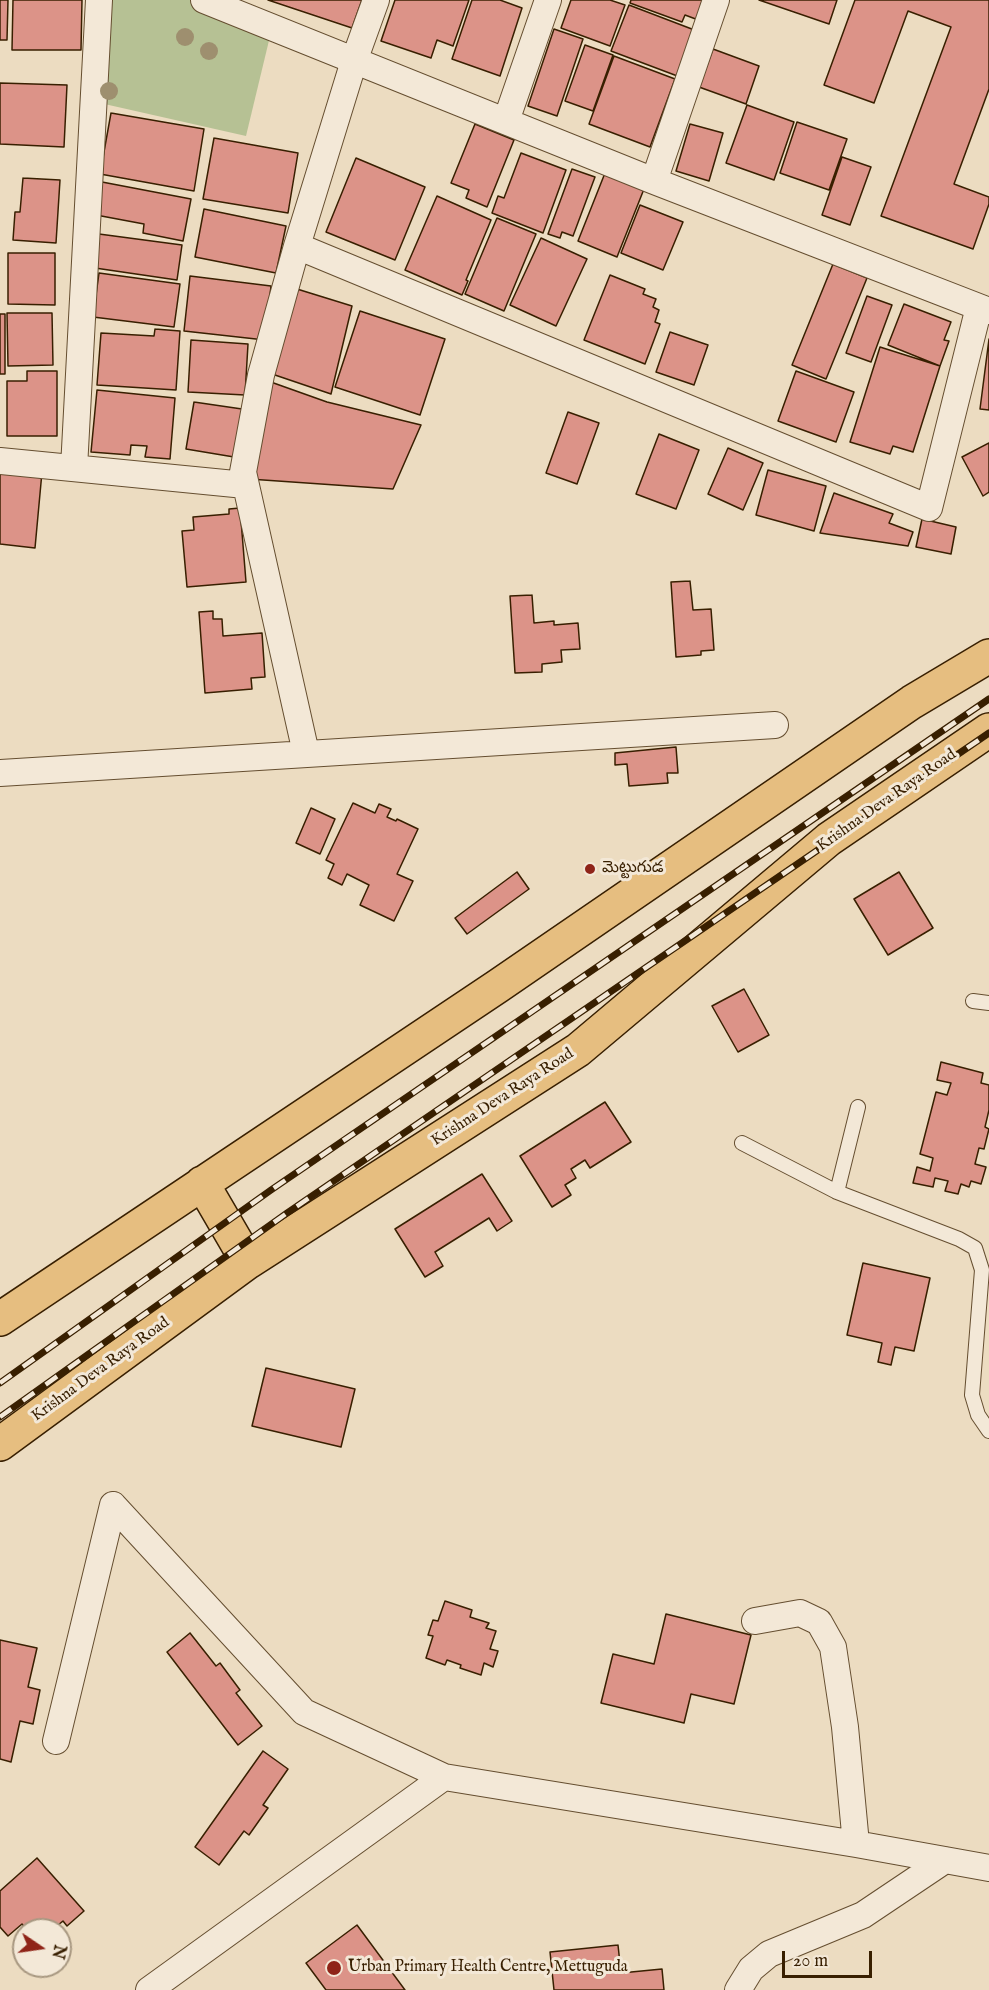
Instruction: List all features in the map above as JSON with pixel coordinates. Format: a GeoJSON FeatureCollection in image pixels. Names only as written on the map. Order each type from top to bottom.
{"type":"FeatureCollection","features":[{"type":"Feature","properties":{"kind":"main road"},"geometry":{"type":"LineString","coordinates":[[0,1318],[498,986],[912,702],[989,656]]}},
{"type":"Feature","properties":{"kind":"main road","name":"Krishna Deva Raya Road"},"geometry":{"type":"LineString","coordinates":[[0,1444],[248,1262],[578,1050],[829,839],[989,730]]}},
{"type":"Feature","properties":{"kind":"main road"},"geometry":{"type":"LineString","coordinates":[[202,1183],[248,1262]]}},
{"type":"Feature","properties":{"kind":"street"},"geometry":{"type":"LineString","coordinates":[[74,468],[99,0]]}},
{"type":"Feature","properties":{"kind":"street"},"geometry":{"type":"LineString","coordinates":[[204,0],[238,6],[354,61],[984,309],[929,508],[297,246]]}},
{"type":"Feature","properties":{"kind":"street"},"geometry":{"type":"LineString","coordinates":[[306,753],[243,472],[261,375],[297,246],[354,61],[376,0]]}},
{"type":"Feature","properties":{"kind":"street"},"geometry":{"type":"LineString","coordinates":[[506,121],[548,0]]}},
{"type":"Feature","properties":{"kind":"street"},"geometry":{"type":"LineString","coordinates":[[654,181],[716,0]]}},
{"type":"Feature","properties":{"kind":"street"},"geometry":{"type":"LineString","coordinates":[[0,461],[245,485]]}},
{"type":"Feature","properties":{"kind":"street"},"geometry":{"type":"LineString","coordinates":[[0,773],[775,725]]}},
{"type":"Feature","properties":{"kind":"street"},"geometry":{"type":"LineString","coordinates":[[56,1741],[113,1505],[304,1712],[444,1777],[989,1868]]}},
{"type":"Feature","properties":{"kind":"street"},"geometry":{"type":"LineString","coordinates":[[755,1621],[800,1613],[819,1622],[833,1647],[845,1727],[856,1844]]}},
{"type":"Feature","properties":{"kind":"street"},"geometry":{"type":"LineString","coordinates":[[149,1990],[444,1777]]}},
{"type":"Feature","properties":{"kind":"street"},"geometry":{"type":"LineString","coordinates":[[738,1990],[751,1969],[769,1954],[863,1915],[945,1860]]}},
{"type":"Feature","properties":{"kind":"lane"},"geometry":{"type":"LineString","coordinates":[[973,1000],[989,1003]]}},
{"type":"Feature","properties":{"kind":"lane"},"geometry":{"type":"LineString","coordinates":[[837,1192],[858,1107]]}},
{"type":"Feature","properties":{"kind":"lane"},"geometry":{"type":"LineString","coordinates":[[742,1143],[837,1192],[959,1239],[975,1248],[982,1270],[972,1395],[978,1415],[989,1431]]}},
{"type":"Feature","properties":{"kind":"green space"},"geometry":{"type":"Polygon","coordinates":[[[101,0],[205,0],[272,28],[246,136],[100,103],[101,0]]]}},
{"type":"Feature","properties":{"kind":"building"},"geometry":{"type":"Polygon","coordinates":[[[0,0],[8,0],[7,40],[0,40],[0,0]]]}},
{"type":"Feature","properties":{"kind":"building"},"geometry":{"type":"Polygon","coordinates":[[[13,0],[82,0],[81,50],[12,50],[13,0]]]}},
{"type":"Feature","properties":{"kind":"building"},"geometry":{"type":"Polygon","coordinates":[[[268,0],[362,0],[352,28],[268,0]]]}},
{"type":"Feature","properties":{"kind":"building"},"geometry":{"type":"Polygon","coordinates":[[[395,0],[469,0],[453,46],[437,40],[431,58],[381,41],[395,0]]]}},
{"type":"Feature","properties":{"kind":"building"},"geometry":{"type":"Polygon","coordinates":[[[472,0],[500,0],[522,8],[500,76],[452,59],[472,0]]]}},
{"type":"Feature","properties":{"kind":"building"},"geometry":{"type":"Polygon","coordinates":[[[571,0],[610,0],[625,5],[610,46],[561,28],[571,0]]]}},
{"type":"Feature","properties":{"kind":"building"},"geometry":{"type":"Polygon","coordinates":[[[631,0],[708,0],[701,21],[685,15],[682,22],[630,3],[631,0]]]}},
{"type":"Feature","properties":{"kind":"building"},"geometry":{"type":"Polygon","coordinates":[[[759,0],[837,0],[829,24],[759,0]]]}},
{"type":"Feature","properties":{"kind":"building"},"geometry":{"type":"Polygon","coordinates":[[[855,0],[989,0],[989,89],[954,184],[989,197],[989,204],[973,249],[881,216],[951,27],[908,11],[874,103],[824,85],[855,0]]]}},
{"type":"Feature","properties":{"kind":"building"},"geometry":{"type":"Polygon","coordinates":[[[629,5],[697,31],[680,77],[611,51],[629,5]]]}},
{"type":"Feature","properties":{"kind":"building"},"geometry":{"type":"Polygon","coordinates":[[[554,29],[583,39],[557,116],[528,106],[554,29]]]}},
{"type":"Feature","properties":{"kind":"building"},"geometry":{"type":"Polygon","coordinates":[[[585,45],[613,55],[593,111],[565,101],[585,45]]]}},
{"type":"Feature","properties":{"kind":"building"},"geometry":{"type":"Polygon","coordinates":[[[713,49],[759,66],[746,104],[699,87],[713,49]]]}},
{"type":"Feature","properties":{"kind":"building"},"geometry":{"type":"Polygon","coordinates":[[[614,56],[675,79],[650,147],[589,124],[614,56]]]}},
{"type":"Feature","properties":{"kind":"building"},"geometry":{"type":"Polygon","coordinates":[[[0,83],[67,85],[64,147],[0,144],[0,83]]]}},
{"type":"Feature","properties":{"kind":"building"},"geometry":{"type":"Polygon","coordinates":[[[747,105],[794,122],[774,180],[726,163],[747,105]]]}},
{"type":"Feature","properties":{"kind":"building"},"geometry":{"type":"Polygon","coordinates":[[[111,113],[204,129],[194,191],[100,174],[111,113]]]}},
{"type":"Feature","properties":{"kind":"building"},"geometry":{"type":"Polygon","coordinates":[[[797,122],[847,139],[829,190],[780,173],[797,122]]]}},
{"type":"Feature","properties":{"kind":"building"},"geometry":{"type":"Polygon","coordinates":[[[475,124],[514,140],[487,207],[466,198],[469,190],[451,183],[475,124]]]}},
{"type":"Feature","properties":{"kind":"building"},"geometry":{"type":"Polygon","coordinates":[[[690,124],[723,133],[709,181],[676,171],[690,124]]]}},
{"type":"Feature","properties":{"kind":"building"},"geometry":{"type":"Polygon","coordinates":[[[214,138],[298,153],[288,213],[203,199],[214,138]]]}},
{"type":"Feature","properties":{"kind":"building"},"geometry":{"type":"Polygon","coordinates":[[[521,153],[566,170],[543,233],[492,213],[498,196],[504,198],[521,153]]]}},
{"type":"Feature","properties":{"kind":"building"},"geometry":{"type":"Polygon","coordinates":[[[842,157],[871,167],[850,225],[822,215],[842,157]]]}},
{"type":"Feature","properties":{"kind":"building"},"geometry":{"type":"Polygon","coordinates":[[[356,158],[425,187],[395,260],[326,232],[356,158]]]}},
{"type":"Feature","properties":{"kind":"building"},"geometry":{"type":"Polygon","coordinates":[[[572,169],[595,177],[573,236],[562,232],[560,238],[548,234],[572,169]]]}},
{"type":"Feature","properties":{"kind":"building"},"geometry":{"type":"Polygon","coordinates":[[[605,173],[644,189],[617,257],[578,241],[605,173]]]}},
{"type":"Feature","properties":{"kind":"building"},"geometry":{"type":"Polygon","coordinates":[[[23,178],[60,180],[56,243],[13,240],[15,212],[20,212],[23,178]]]}},
{"type":"Feature","properties":{"kind":"building"},"geometry":{"type":"Polygon","coordinates":[[[102,182],[191,199],[183,241],[143,233],[144,224],[96,215],[102,182]]]}},
{"type":"Feature","properties":{"kind":"building"},"geometry":{"type":"Polygon","coordinates":[[[437,196],[491,220],[462,295],[405,270],[437,196]]]}},
{"type":"Feature","properties":{"kind":"building"},"geometry":{"type":"Polygon","coordinates":[[[640,205],[683,222],[663,270],[621,253],[640,205]]]}},
{"type":"Feature","properties":{"kind":"building"},"geometry":{"type":"Polygon","coordinates":[[[204,209],[286,226],[276,273],[195,257],[204,209]]]}},
{"type":"Feature","properties":{"kind":"building"},"geometry":{"type":"Polygon","coordinates":[[[497,218],[536,234],[504,311],[465,294],[497,218]]]}},
{"type":"Feature","properties":{"kind":"building"},"geometry":{"type":"Polygon","coordinates":[[[99,234],[182,245],[177,280],[95,268],[99,234]]]}},
{"type":"Feature","properties":{"kind":"building"},"geometry":{"type":"Polygon","coordinates":[[[541,238],[587,259],[556,326],[510,305],[541,238]]]}},
{"type":"Feature","properties":{"kind":"building"},"geometry":{"type":"Polygon","coordinates":[[[8,253],[55,253],[55,305],[8,304],[8,253]]]}},
{"type":"Feature","properties":{"kind":"building"},"geometry":{"type":"Polygon","coordinates":[[[833,264],[867,278],[826,379],[792,365],[833,264]]]}},
{"type":"Feature","properties":{"kind":"building"},"geometry":{"type":"Polygon","coordinates":[[[99,273],[180,284],[174,327],[93,317],[99,273]]]}},
{"type":"Feature","properties":{"kind":"building"},"geometry":{"type":"Polygon","coordinates":[[[610,275],[645,289],[643,294],[656,299],[653,307],[659,310],[655,322],[660,324],[645,364],[584,340],[610,275]]]}},
{"type":"Feature","properties":{"kind":"building"},"geometry":{"type":"Polygon","coordinates":[[[190,276],[271,286],[265,340],[184,331],[190,276]]]}},
{"type":"Feature","properties":{"kind":"building"},"geometry":{"type":"Polygon","coordinates":[[[297,289],[352,306],[331,394],[272,374],[297,289]]]}},
{"type":"Feature","properties":{"kind":"building"},"geometry":{"type":"Polygon","coordinates":[[[867,296],[892,305],[871,362],[846,353],[867,296]]]}},
{"type":"Feature","properties":{"kind":"building"},"geometry":{"type":"Polygon","coordinates":[[[904,304],[951,322],[944,340],[949,341],[940,366],[888,345],[904,304]]]}},
{"type":"Feature","properties":{"kind":"building"},"geometry":{"type":"Polygon","coordinates":[[[360,311],[445,339],[420,415],[335,387],[360,311]]]}},
{"type":"Feature","properties":{"kind":"building"},"geometry":{"type":"Polygon","coordinates":[[[7,313],[52,313],[53,365],[8,366],[7,313]]]}},
{"type":"Feature","properties":{"kind":"building"},"geometry":{"type":"Polygon","coordinates":[[[0,314],[5,314],[5,374],[0,374],[0,314]]]}},
{"type":"Feature","properties":{"kind":"building"},"geometry":{"type":"Polygon","coordinates":[[[155,329],[180,331],[176,390],[97,385],[101,333],[154,336],[155,329]]]}},
{"type":"Feature","properties":{"kind":"building"},"geometry":{"type":"Polygon","coordinates":[[[670,332],[708,345],[694,385],[656,372],[670,332]]]}},
{"type":"Feature","properties":{"kind":"building"},"geometry":{"type":"Polygon","coordinates":[[[989,339],[989,410],[980,409],[989,339]]]}},
{"type":"Feature","properties":{"kind":"building"},"geometry":{"type":"Polygon","coordinates":[[[191,340],[248,344],[245,395],[188,392],[191,340]]]}},
{"type":"Feature","properties":{"kind":"building"},"geometry":{"type":"Polygon","coordinates":[[[880,347],[940,366],[913,452],[893,446],[890,454],[850,442],[880,347]]]}},
{"type":"Feature","properties":{"kind":"building"},"geometry":{"type":"Polygon","coordinates":[[[27,371],[57,371],[57,436],[7,436],[7,381],[27,381],[27,371]]]}},
{"type":"Feature","properties":{"kind":"building"},"geometry":{"type":"Polygon","coordinates":[[[796,371],[854,392],[836,442],[778,421],[796,371]]]}},
{"type":"Feature","properties":{"kind":"building"},"geometry":{"type":"Polygon","coordinates":[[[268,381],[327,402],[421,425],[393,489],[249,479],[268,381]]]}},
{"type":"Feature","properties":{"kind":"building"},"geometry":{"type":"Polygon","coordinates":[[[97,390],[175,398],[170,459],[145,457],[147,446],[131,445],[130,455],[91,452],[97,390]]]}},
{"type":"Feature","properties":{"kind":"building"},"geometry":{"type":"Polygon","coordinates":[[[194,402],[242,409],[234,457],[186,449],[194,402]]]}},
{"type":"Feature","properties":{"kind":"building"},"geometry":{"type":"Polygon","coordinates":[[[568,412],[599,423],[577,484],[546,473],[568,412]]]}},
{"type":"Feature","properties":{"kind":"building"},"geometry":{"type":"Polygon","coordinates":[[[659,434],[699,450],[676,509],[636,494],[659,434]]]}},
{"type":"Feature","properties":{"kind":"building"},"geometry":{"type":"Polygon","coordinates":[[[989,443],[989,492],[983,496],[962,457],[989,443]]]}},
{"type":"Feature","properties":{"kind":"building"},"geometry":{"type":"Polygon","coordinates":[[[728,448],[763,463],[743,510],[708,494],[728,448]]]}},
{"type":"Feature","properties":{"kind":"building"},"geometry":{"type":"Polygon","coordinates":[[[0,469],[42,472],[35,548],[0,544],[0,469]]]}},
{"type":"Feature","properties":{"kind":"building"},"geometry":{"type":"Polygon","coordinates":[[[768,470],[826,486],[814,531],[756,515],[768,470]]]}},
{"type":"Feature","properties":{"kind":"building"},"geometry":{"type":"Polygon","coordinates":[[[834,493],[893,514],[889,523],[913,532],[908,546],[820,533],[834,493]]]}},
{"type":"Feature","properties":{"kind":"building"},"geometry":{"type":"Polygon","coordinates":[[[240,508],[246,582],[187,587],[182,531],[194,530],[193,517],[229,514],[229,509],[240,508]]]}},
{"type":"Feature","properties":{"kind":"building"},"geometry":{"type":"Polygon","coordinates":[[[922,519],[956,527],[951,554],[916,547],[922,519]]]}},
{"type":"Feature","properties":{"kind":"building"},"geometry":{"type":"Polygon","coordinates":[[[690,581],[693,610],[711,609],[714,650],[701,651],[701,655],[676,657],[671,582],[690,581]]]}},
{"type":"Feature","properties":{"kind":"building"},"geometry":{"type":"Polygon","coordinates":[[[532,595],[534,623],[554,621],[554,625],[578,623],[580,649],[561,650],[562,662],[542,664],[542,672],[515,673],[510,596],[532,595]]]}},
{"type":"Feature","properties":{"kind":"building"},"geometry":{"type":"Polygon","coordinates":[[[213,611],[213,619],[222,619],[223,636],[262,633],[265,677],[251,678],[252,689],[205,693],[199,612],[213,611]]]}},
{"type":"Feature","properties":{"kind":"building"},"geometry":{"type":"Polygon","coordinates":[[[676,747],[678,773],[667,773],[668,783],[629,786],[627,764],[615,765],[615,753],[676,747]]]}},
{"type":"Feature","properties":{"kind":"building"},"geometry":{"type":"Polygon","coordinates":[[[353,803],[375,813],[379,804],[391,809],[387,817],[418,829],[397,874],[413,881],[394,921],[360,905],[369,885],[347,874],[342,885],[328,878],[334,864],[326,860],[353,803]]]}},
{"type":"Feature","properties":{"kind":"building"},"geometry":{"type":"Polygon","coordinates":[[[311,808],[335,819],[320,854],[296,843],[311,808]]]}},
{"type":"Feature","properties":{"kind":"building"},"geometry":{"type":"Polygon","coordinates":[[[517,872],[529,889],[467,934],[455,918],[517,872]]]}},
{"type":"Feature","properties":{"kind":"building"},"geometry":{"type":"Polygon","coordinates":[[[899,872],[933,928],[888,955],[854,899],[899,872]]]}},
{"type":"Feature","properties":{"kind":"building"},"geometry":{"type":"Polygon","coordinates":[[[744,989],[769,1035],[738,1052],[712,1006],[744,989]]]}},
{"type":"Feature","properties":{"kind":"building"},"geometry":{"type":"Polygon","coordinates":[[[941,1062],[983,1073],[981,1083],[989,1085],[989,1110],[985,1127],[989,1129],[984,1149],[979,1148],[975,1164],[986,1167],[981,1184],[971,1181],[969,1187],[961,1184],[958,1194],[945,1191],[948,1181],[935,1178],[933,1187],[913,1183],[917,1167],[930,1171],[933,1158],[920,1154],[936,1092],[947,1095],[951,1083],[937,1080],[941,1062]]]}},
{"type":"Feature","properties":{"kind":"building"},"geometry":{"type":"Polygon","coordinates":[[[605,1102],[631,1142],[590,1168],[585,1160],[571,1169],[576,1178],[565,1185],[571,1195],[552,1207],[520,1156],[605,1102]]]}},
{"type":"Feature","properties":{"kind":"building"},"geometry":{"type":"Polygon","coordinates":[[[482,1174],[512,1221],[497,1231],[489,1218],[435,1252],[443,1266],[425,1277],[395,1229],[482,1174]]]}},
{"type":"Feature","properties":{"kind":"building"},"geometry":{"type":"Polygon","coordinates":[[[863,1263],[930,1278],[914,1351],[895,1347],[891,1365],[878,1362],[882,1343],[847,1335],[863,1263]]]}},
{"type":"Feature","properties":{"kind":"building"},"geometry":{"type":"Polygon","coordinates":[[[266,1368],[355,1389],[341,1447],[252,1426],[266,1368]]]}},
{"type":"Feature","properties":{"kind":"building"},"geometry":{"type":"Polygon","coordinates":[[[445,1601],[472,1610],[470,1617],[489,1623],[486,1628],[496,1631],[490,1649],[498,1651],[493,1667],[484,1663],[481,1675],[460,1668],[461,1665],[447,1660],[445,1665],[426,1658],[433,1636],[428,1635],[433,1620],[438,1621],[445,1601]]]}},
{"type":"Feature","properties":{"kind":"building"},"geometry":{"type":"Polygon","coordinates":[[[666,1614],[751,1635],[734,1704],[691,1694],[684,1723],[601,1703],[613,1654],[654,1664],[666,1614]]]}},
{"type":"Feature","properties":{"kind":"building"},"geometry":{"type":"Polygon","coordinates":[[[190,1633],[216,1666],[220,1663],[240,1690],[236,1693],[262,1726],[238,1745],[167,1652],[190,1633]]]}},
{"type":"Feature","properties":{"kind":"building"},"geometry":{"type":"Polygon","coordinates":[[[0,1640],[37,1648],[28,1687],[40,1690],[33,1724],[20,1721],[11,1762],[0,1759],[0,1640]]]}},
{"type":"Feature","properties":{"kind":"building"},"geometry":{"type":"Polygon","coordinates":[[[263,1751],[288,1769],[263,1805],[268,1808],[249,1835],[244,1831],[219,1865],[195,1847],[263,1751]]]}},
{"type":"Feature","properties":{"kind":"building"},"geometry":{"type":"Polygon","coordinates":[[[37,1858],[84,1911],[72,1922],[72,1918],[12,1918],[12,1933],[8,1936],[0,1927],[0,1891],[37,1858]]]}},
{"type":"Feature","properties":{"kind":"building"},"geometry":{"type":"Polygon","coordinates":[[[357,1925],[405,1990],[326,1990],[306,1963],[357,1925]]]}},
{"type":"Feature","properties":{"kind":"building"},"geometry":{"type":"Polygon","coordinates":[[[618,1945],[621,1973],[662,1969],[664,1990],[554,1990],[550,1952],[618,1945]]]}},
{"type":"Feature","properties":{"kind":"railway"},"geometry":{"type":"LineString","coordinates":[[0,1383],[271,1190],[989,699]]}},
{"type":"Feature","properties":{"kind":"railway"},"geometry":{"type":"LineString","coordinates":[[0,1417],[287,1213],[989,733]]}},
{"type":"Feature","properties":{"kind":"place","name":"మెట్టుగుడ"},"geometry":{"type":"Point","coordinates":[590,869]}},
{"type":"Feature","properties":{"kind":"place","name":"Urban Primary Health Centre, Mettuguda"},"geometry":{"type":"Point","coordinates":[334,1968]}}]}
